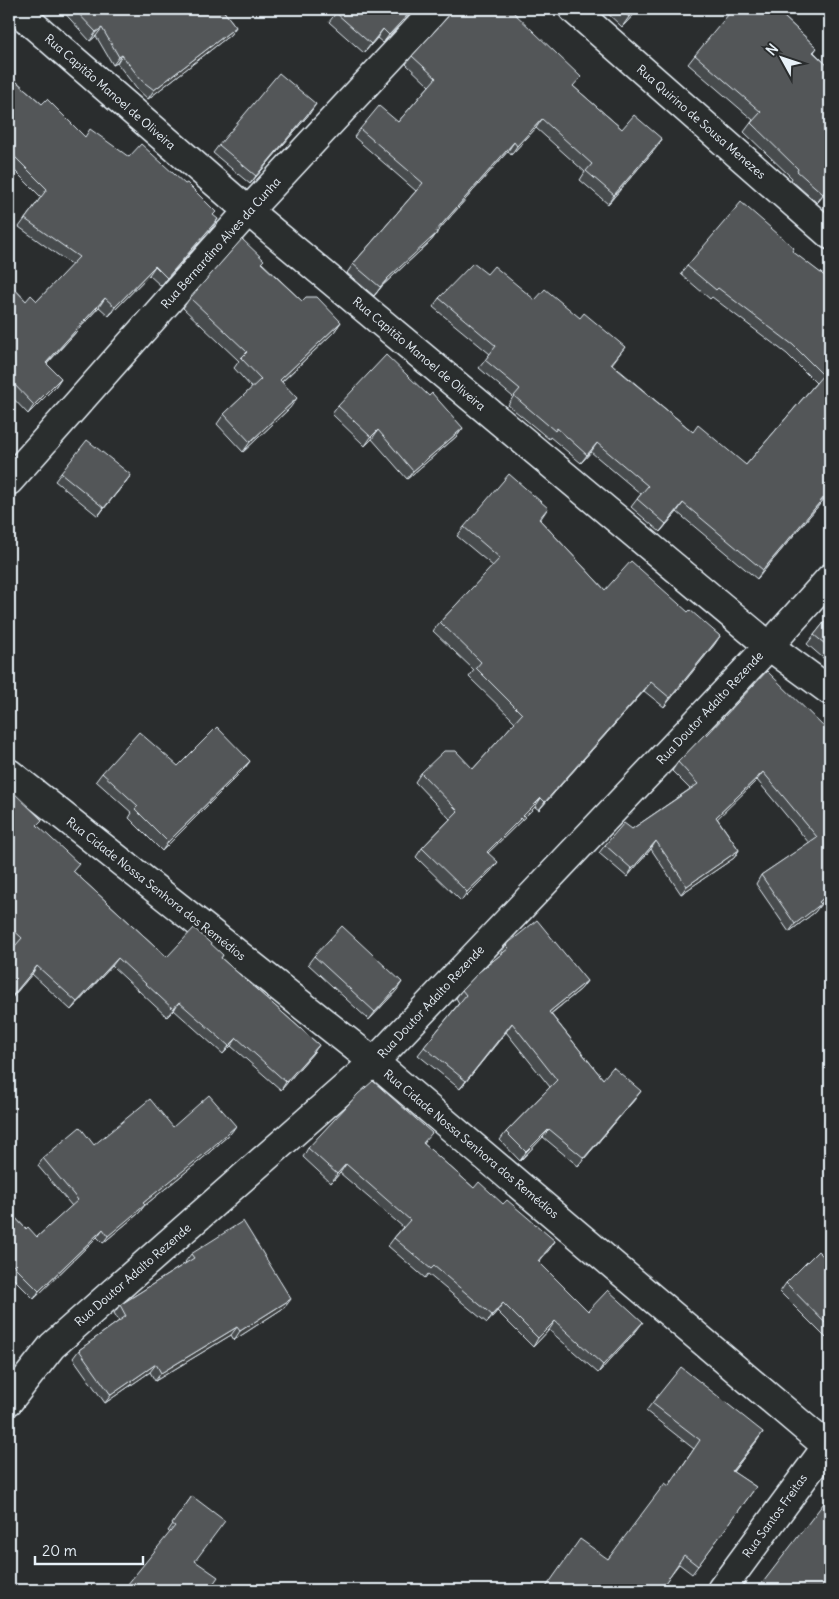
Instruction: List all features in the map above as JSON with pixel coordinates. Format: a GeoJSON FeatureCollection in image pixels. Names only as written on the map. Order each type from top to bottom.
{"type":"FeatureCollection","features":[{"type":"Feature","properties":{"kind":"street","name":"Rua Capitão Manoel de Oliveira"},"geometry":{"type":"LineString","coordinates":[[15,9],[248,211],[769,646],[830,691]]}},
{"type":"Feature","properties":{"kind":"street","name":"Rua Bernardino Alves da Cunha"},"geometry":{"type":"LineString","coordinates":[[9,481],[248,211],[436,9]]}},
{"type":"Feature","properties":{"kind":"street","name":"Rua Quirino de Sousa Menezes"},"geometry":{"type":"LineString","coordinates":[[573,9],[830,235]]}},
{"type":"Feature","properties":{"kind":"street","name":"Rua Doutor Adalto Rezende"},"geometry":{"type":"LineString","coordinates":[[9,1401],[52,1346],[374,1062],[769,646],[830,578]]}},
{"type":"Feature","properties":{"kind":"street","name":"Rua Cidade Nossa Senhora dos Remédios"},"geometry":{"type":"LineString","coordinates":[[9,773],[374,1062],[829,1446]]}},
{"type":"Feature","properties":{"kind":"street","name":"Rua Santos Freitas"},"geometry":{"type":"LineString","coordinates":[[720,1590],[829,1446]]}},
{"type":"Feature","properties":{"kind":"building"},"geometry":{"type":"Polygon","coordinates":[[[74,9],[222,9],[236,27],[154,90],[141,80],[122,55],[119,57],[102,28],[96,32],[74,9]]]}},
{"type":"Feature","properties":{"kind":"building"},"geometry":{"type":"Polygon","coordinates":[[[339,9],[413,9],[389,35],[383,29],[371,44],[336,13],[339,9]]]}},
{"type":"Feature","properties":{"kind":"building"},"geometry":{"type":"Polygon","coordinates":[[[455,9],[510,9],[581,77],[573,86],[622,129],[634,115],[662,139],[614,195],[586,171],[592,164],[542,119],[517,146],[514,142],[436,231],[437,233],[380,287],[353,264],[423,183],[360,129],[379,106],[398,122],[436,78],[412,56],[455,9]]]}},
{"type":"Feature","properties":{"kind":"building"},"geometry":{"type":"Polygon","coordinates":[[[620,9],[636,9],[629,17],[620,9]]]}},
{"type":"Feature","properties":{"kind":"building"},"geometry":{"type":"Polygon","coordinates":[[[733,9],[789,9],[783,16],[817,48],[813,52],[830,68],[830,185],[823,194],[797,171],[798,169],[751,123],[761,112],[695,55],[733,9]]]}},
{"type":"Feature","properties":{"kind":"building"},"geometry":{"type":"Polygon","coordinates":[[[279,73],[316,104],[256,176],[219,145],[279,73]]]}},
{"type":"Feature","properties":{"kind":"building"},"geometry":{"type":"Polygon","coordinates":[[[9,75],[42,104],[47,99],[85,137],[90,129],[129,157],[141,144],[185,184],[187,183],[216,212],[213,215],[218,219],[167,278],[155,266],[115,307],[105,298],[46,363],[61,378],[34,405],[9,379],[9,283],[26,301],[31,295],[37,301],[79,257],[25,219],[47,189],[9,151],[9,75]]]}},
{"type":"Feature","properties":{"kind":"building"},"geometry":{"type":"Polygon","coordinates":[[[741,202],[794,248],[792,251],[830,280],[830,490],[763,570],[683,503],[666,524],[637,499],[648,486],[597,443],[587,455],[557,428],[555,431],[514,396],[520,389],[485,360],[496,346],[439,298],[473,263],[487,274],[494,266],[535,300],[545,289],[580,318],[584,313],[625,347],[611,364],[693,432],[698,425],[746,465],[823,375],[793,345],[718,288],[716,290],[687,266],[741,202]]]}},
{"type":"Feature","properties":{"kind":"building"},"geometry":{"type":"Polygon","coordinates":[[[242,239],[264,260],[261,263],[302,301],[306,297],[317,297],[341,322],[280,380],[297,398],[250,442],[224,414],[261,379],[241,358],[247,352],[190,298],[242,239]]]}},
{"type":"Feature","properties":{"kind":"building"},"geometry":{"type":"Polygon","coordinates":[[[386,355],[429,396],[432,393],[463,428],[413,471],[378,430],[371,437],[338,406],[386,355]]]}},
{"type":"Feature","properties":{"kind":"building"},"geometry":{"type":"Polygon","coordinates":[[[87,440],[131,475],[104,508],[61,473],[87,440]]]}},
{"type":"Feature","properties":{"kind":"building"},"geometry":{"type":"Polygon","coordinates":[[[509,474],[548,508],[539,519],[605,590],[631,561],[688,612],[690,610],[720,636],[670,698],[651,682],[545,802],[541,798],[487,852],[498,862],[467,892],[422,848],[458,811],[421,773],[444,751],[456,751],[473,769],[522,714],[476,668],[481,662],[440,622],[500,558],[464,527],[509,474]]]}},
{"type":"Feature","properties":{"kind":"building"},"geometry":{"type":"Polygon","coordinates":[[[830,615],[830,648],[814,635],[830,615]]]}},
{"type":"Feature","properties":{"kind":"building"},"geometry":{"type":"Polygon","coordinates":[[[767,671],[830,733],[830,892],[819,902],[821,904],[795,924],[761,875],[817,837],[763,772],[716,817],[739,850],[687,886],[656,841],[632,869],[605,845],[624,823],[632,829],[698,784],[678,762],[705,734],[707,735],[767,671]]]}},
{"type":"Feature","properties":{"kind":"building"},"geometry":{"type":"Polygon","coordinates":[[[217,727],[250,761],[168,842],[135,809],[138,806],[102,773],[139,732],[178,766],[217,727]]]}},
{"type":"Feature","properties":{"kind":"building"},"geometry":{"type":"Polygon","coordinates":[[[9,788],[42,820],[37,825],[79,864],[73,871],[167,957],[194,928],[223,955],[221,958],[319,1045],[286,1082],[237,1038],[229,1046],[179,1002],[173,1009],[118,958],[77,1002],[37,966],[9,1000],[9,953],[22,938],[9,926],[9,788]]]}},
{"type":"Feature","properties":{"kind":"building"},"geometry":{"type":"Polygon","coordinates":[[[537,920],[587,981],[549,1012],[603,1079],[613,1067],[641,1091],[584,1158],[549,1129],[526,1152],[506,1132],[557,1080],[512,1023],[466,1081],[424,1047],[466,995],[462,990],[479,972],[509,948],[506,945],[537,920]]]}},
{"type":"Feature","properties":{"kind":"building"},"geometry":{"type":"Polygon","coordinates":[[[342,926],[402,982],[375,1012],[314,956],[342,926]]]}},
{"type":"Feature","properties":{"kind":"building"},"geometry":{"type":"Polygon","coordinates":[[[373,1081],[432,1133],[423,1143],[474,1188],[479,1182],[503,1204],[507,1200],[555,1241],[538,1261],[588,1311],[608,1290],[643,1322],[603,1365],[555,1321],[538,1338],[503,1303],[492,1315],[434,1266],[431,1269],[394,1238],[410,1220],[346,1164],[337,1174],[308,1148],[358,1094],[373,1081]]]}},
{"type":"Feature","properties":{"kind":"building"},"geometry":{"type":"Polygon","coordinates":[[[209,1095],[236,1126],[143,1203],[145,1205],[108,1236],[103,1229],[39,1291],[9,1261],[9,1211],[26,1229],[28,1227],[37,1237],[78,1200],[43,1158],[80,1127],[94,1145],[150,1099],[173,1127],[209,1095]]]}},
{"type":"Feature","properties":{"kind":"building"},"geometry":{"type":"Polygon","coordinates":[[[243,1221],[291,1299],[240,1331],[237,1327],[161,1373],[156,1364],[111,1395],[79,1350],[126,1316],[120,1305],[194,1258],[191,1254],[243,1221]]]}},
{"type":"Feature","properties":{"kind":"building"},"geometry":{"type":"Polygon","coordinates":[[[818,1251],[825,1258],[830,1252],[830,1328],[786,1283],[818,1251]]]}},
{"type":"Feature","properties":{"kind":"building"},"geometry":{"type":"Polygon","coordinates":[[[681,1367],[763,1432],[732,1471],[756,1487],[698,1566],[684,1555],[661,1589],[658,1587],[656,1590],[544,1590],[580,1539],[608,1559],[665,1483],[669,1486],[700,1440],[652,1403],[681,1367]]]}},
{"type":"Feature","properties":{"kind":"building"},"geometry":{"type":"Polygon","coordinates":[[[830,1495],[830,1590],[757,1590],[830,1495]]]}},
{"type":"Feature","properties":{"kind":"building"},"geometry":{"type":"Polygon","coordinates":[[[192,1496],[225,1521],[195,1561],[218,1577],[209,1590],[123,1590],[175,1526],[172,1524],[192,1496]]]}}]}
